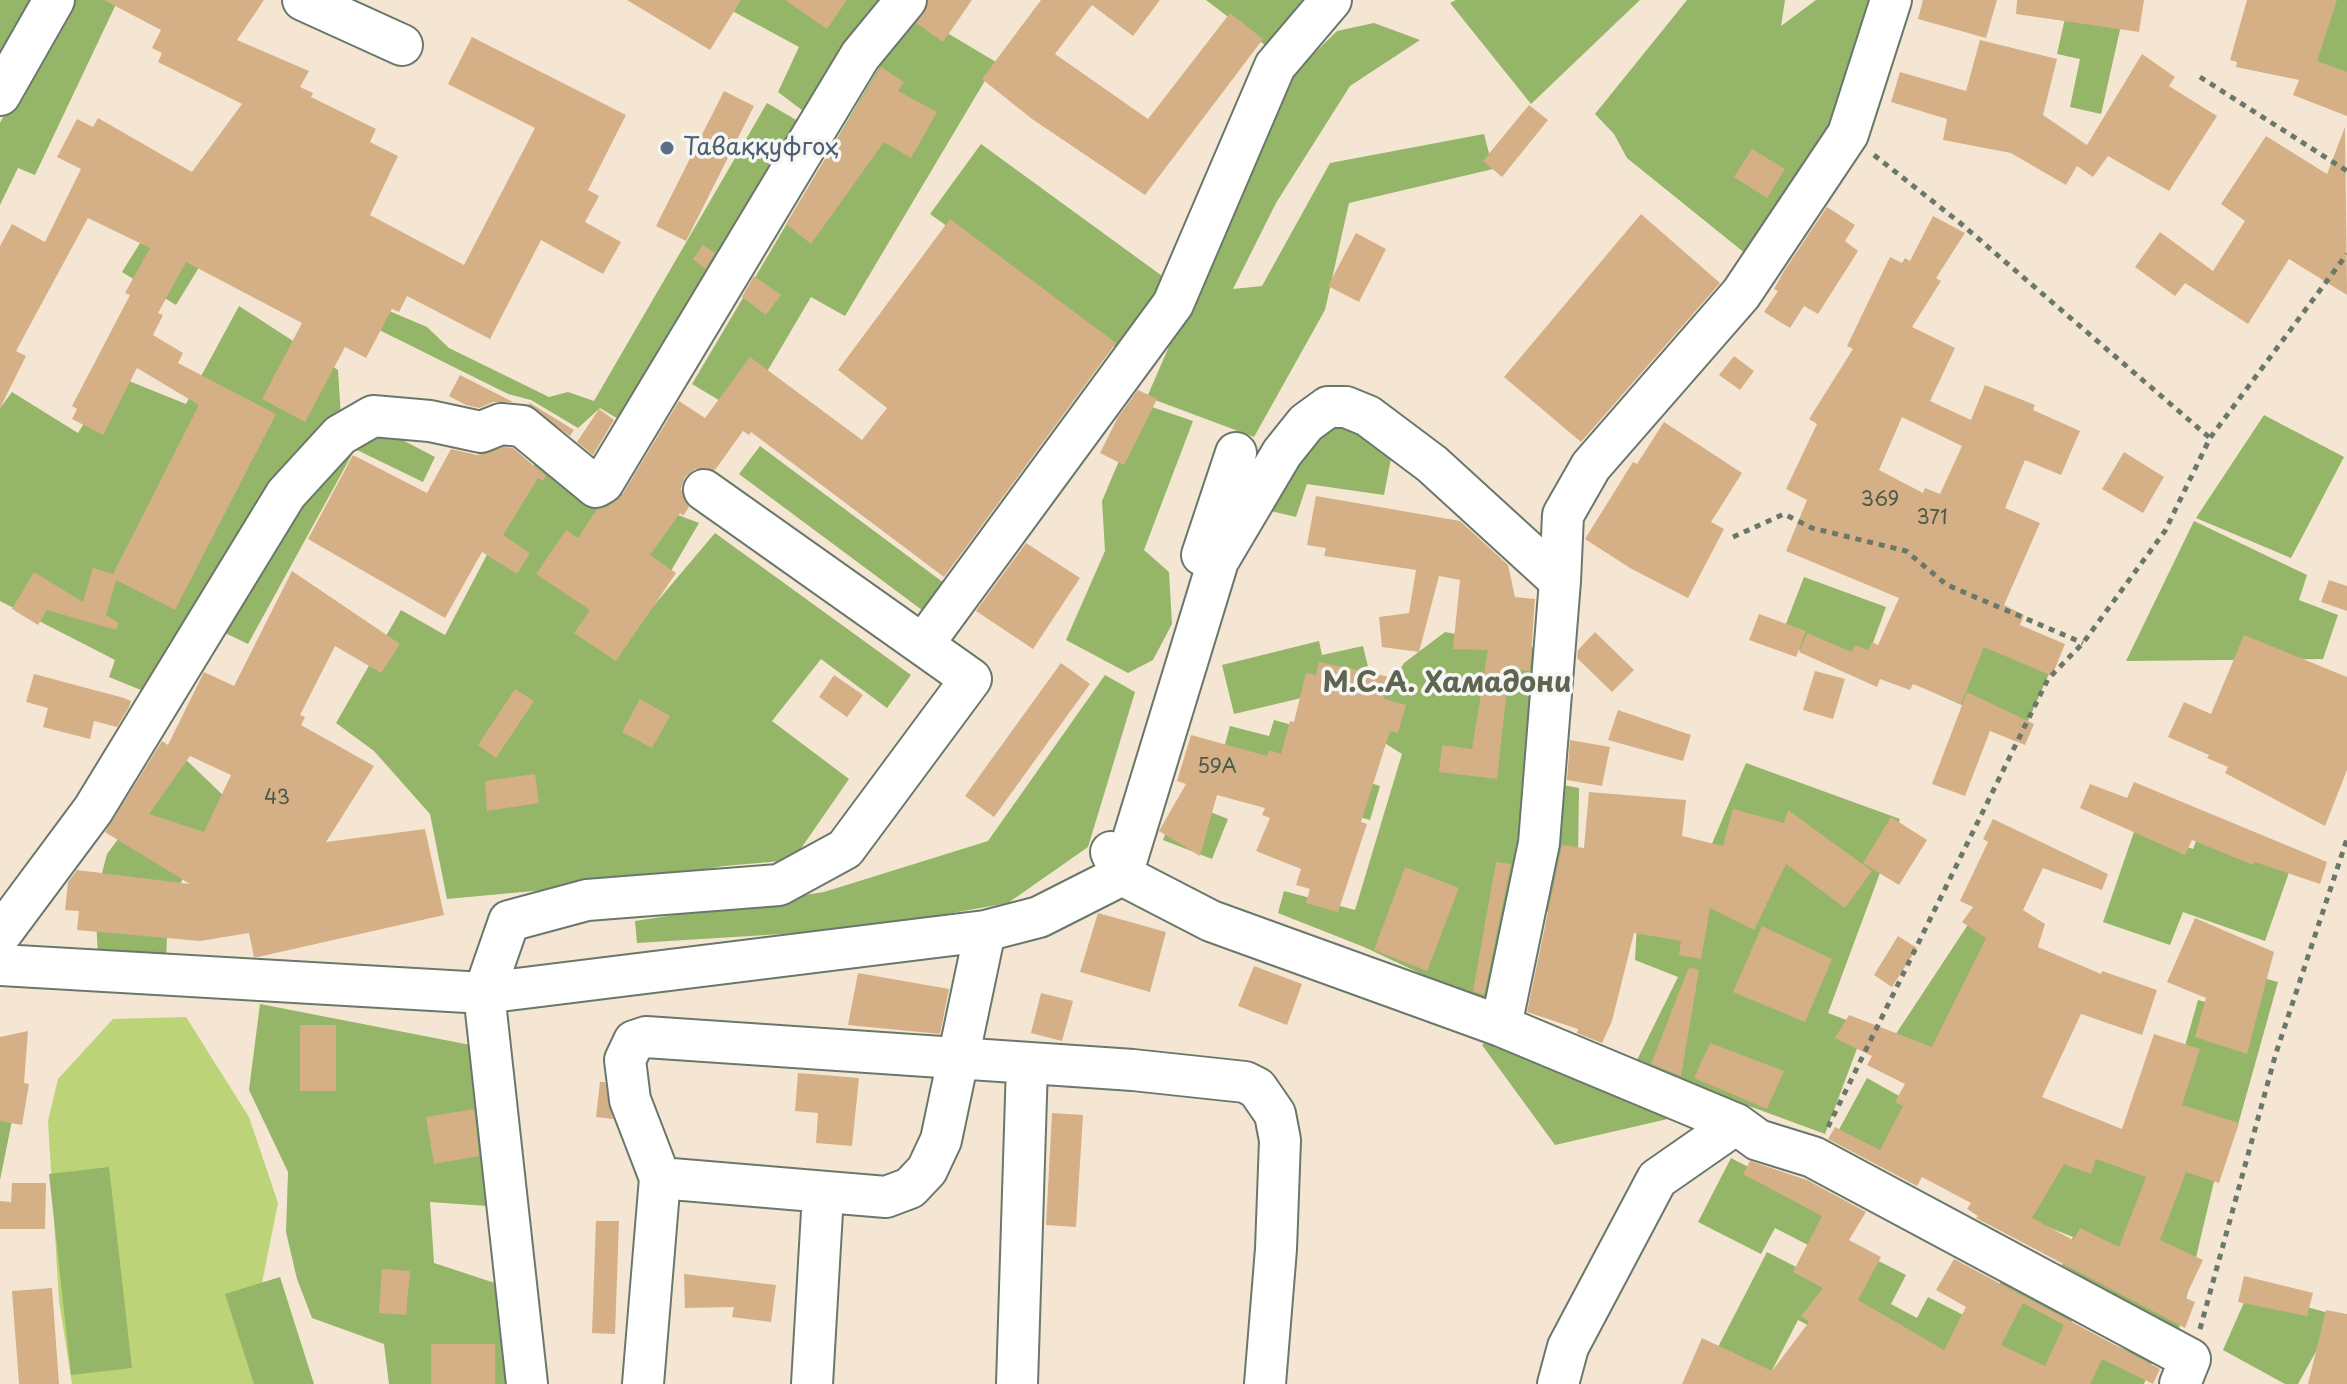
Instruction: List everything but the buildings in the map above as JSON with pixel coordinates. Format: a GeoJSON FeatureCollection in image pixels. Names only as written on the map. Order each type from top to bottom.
{"type":"FeatureCollection","features":[{"type":"Feature","properties":{"kind":"street"},"geometry":{"type":"LineString","coordinates":[[0,95],[54,0]]}},
{"type":"Feature","properties":{"kind":"street"},"geometry":{"type":"LineString","coordinates":[[303,0],[402,45]]}},
{"type":"Feature","properties":{"kind":"street"},"geometry":{"type":"LineString","coordinates":[[0,935],[93,810],[286,494],[340,435],[373,416],[430,421],[481,432],[501,424],[522,426],[596,487],[603,483],[860,56],[906,0]]}},
{"type":"Feature","properties":{"kind":"street"},"geometry":{"type":"LineString","coordinates":[[924,643],[1173,304],[1275,66],[1331,0]]}},
{"type":"Feature","properties":{"kind":"street"},"geometry":{"type":"LineString","coordinates":[[1501,1026],[1539,843],[1563,515],[1591,466],[1741,294],[1848,134],[1891,0]]}},
{"type":"Feature","properties":{"kind":"street"},"geometry":{"type":"LineString","coordinates":[[0,965],[484,993],[985,931],[1039,917],[1122,875],[1218,561],[1282,453],[1306,423],[1328,407],[1346,407],[1368,416],[1432,464],[1560,581]]}},
{"type":"Feature","properties":{"kind":"street"},"geometry":{"type":"LineString","coordinates":[[1236,453],[1117,796],[1110,849],[1122,875],[1211,921],[1501,1026],[1736,1124],[1758,1140],[1813,1157],[2185,1371]]}},
{"type":"Feature","properties":{"kind":"street"},"geometry":{"type":"LineString","coordinates":[[527,1384],[484,993],[509,921],[587,900],[779,885],[845,849],[971,679],[704,490]]}},
{"type":"Feature","properties":{"kind":"street"},"geometry":{"type":"LineString","coordinates":[[660,1178],[886,1197],[910,1188],[927,1170],[941,1140],[985,931]]}},
{"type":"Feature","properties":{"kind":"street"},"geometry":{"type":"LineString","coordinates":[[643,1384],[660,1178],[630,1100],[625,1060],[634,1041],[646,1037],[679,1037],[961,1056],[1027,1065],[1133,1070],[1245,1082],[1268,1100],[1275,1114],[1280,1140],[1276,1249],[1265,1384]]}},
{"type":"Feature","properties":{"kind":"street"},"geometry":{"type":"LineString","coordinates":[[1017,1384],[1027,1065]]}},
{"type":"Feature","properties":{"kind":"street"},"geometry":{"type":"LineString","coordinates":[[1558,1384],[1568,1347],[1657,1179],[1736,1124]]}},
{"type":"Feature","properties":{"kind":"street"},"geometry":{"type":"LineString","coordinates":[[812,1384],[823,1194]]}},
{"type":"Feature","properties":{"kind":"path"},"geometry":{"type":"LineString","coordinates":[[2200,77],[2347,171]]}},
{"type":"Feature","properties":{"kind":"path"},"geometry":{"type":"LineString","coordinates":[[1848,134],[1959,222],[2210,438]]}},
{"type":"Feature","properties":{"kind":"path"},"geometry":{"type":"LineString","coordinates":[[1813,1157],[2048,679],[2083,643],[2165,531],[2210,438],[2347,254]]}},
{"type":"Feature","properties":{"kind":"path"},"geometry":{"type":"LineString","coordinates":[[1733,537],[1784,514],[1812,528],[1906,551],[1947,585],[2083,643]]}},
{"type":"Feature","properties":{"kind":"path"},"geometry":{"type":"LineString","coordinates":[[2185,1371],[2218,1270],[2276,1053],[2347,839]]}},
{"type":"Feature","properties":{"kind":"green space"},"geometry":{"type":"Polygon","coordinates":[[[0,0],[29,0],[0,62],[0,0]]]}},
{"type":"Feature","properties":{"kind":"green space"},"geometry":{"type":"Polygon","coordinates":[[[63,0],[118,0],[35,175],[18,168],[0,205],[0,123],[63,0]]]}},
{"type":"Feature","properties":{"kind":"green space"},"geometry":{"type":"Polygon","coordinates":[[[712,0],[901,0],[815,120],[778,92],[799,47],[712,0]]]}},
{"type":"Feature","properties":{"kind":"green space"},"geometry":{"type":"Polygon","coordinates":[[[1206,0],[1307,0],[1274,52],[1206,0]]]}},
{"type":"Feature","properties":{"kind":"green space"},"geometry":{"type":"Polygon","coordinates":[[[1456,0],[1640,0],[1531,104],[1450,3],[1456,0]]]}},
{"type":"Feature","properties":{"kind":"green space"},"geometry":{"type":"Polygon","coordinates":[[[1687,0],[1785,0],[1781,26],[1816,0],[1873,0],[1838,117],[1746,254],[1627,158],[1614,134],[1595,114],[1687,0]]]}},
{"type":"Feature","properties":{"kind":"green space"},"geometry":{"type":"Polygon","coordinates":[[[2256,0],[2347,0],[2347,82],[2313,71],[2256,0]]]}},
{"type":"Feature","properties":{"kind":"green space"},"geometry":{"type":"Polygon","coordinates":[[[2067,9],[2122,21],[2101,114],[2070,107],[2080,59],[2057,54],[2067,9]]]}},
{"type":"Feature","properties":{"kind":"green space"},"geometry":{"type":"Polygon","coordinates":[[[912,12],[996,62],[845,316],[811,297],[742,414],[692,384],[912,12]]]}},
{"type":"Feature","properties":{"kind":"green space"},"geometry":{"type":"Polygon","coordinates":[[[1374,23],[1420,40],[1350,86],[1276,203],[1233,289],[1262,286],[1330,163],[1484,134],[1493,169],[1349,203],[1325,310],[1254,437],[1147,397],[1284,83],[1337,31],[1374,23]]]}},
{"type":"Feature","properties":{"kind":"green space"},"geometry":{"type":"Polygon","coordinates":[[[767,103],[810,128],[630,426],[600,408],[578,428],[531,400],[508,394],[313,297],[342,291],[427,327],[449,348],[549,397],[568,392],[594,401],[767,103]]]}},
{"type":"Feature","properties":{"kind":"green space"},"geometry":{"type":"Polygon","coordinates":[[[981,144],[1169,281],[1119,350],[930,214],[981,144]]]}},
{"type":"Feature","properties":{"kind":"green space"},"geometry":{"type":"Polygon","coordinates":[[[170,195],[223,228],[176,305],[122,272],[170,195]]]}},
{"type":"Feature","properties":{"kind":"green space"},"geometry":{"type":"Polygon","coordinates":[[[239,306],[338,370],[341,418],[370,423],[435,457],[423,482],[355,449],[248,644],[217,629],[163,699],[109,677],[115,660],[0,601],[0,408],[12,392],[78,433],[114,375],[186,404],[239,306]]]}},
{"type":"Feature","properties":{"kind":"green space"},"geometry":{"type":"Polygon","coordinates":[[[1143,404],[1193,421],[1144,550],[1169,572],[1172,624],[1153,660],[1128,673],[1066,640],[1105,551],[1102,501],[1143,404]]]}},
{"type":"Feature","properties":{"kind":"green space"},"geometry":{"type":"Polygon","coordinates":[[[1332,415],[1393,448],[1384,495],[1307,484],[1296,517],[1254,507],[1332,415]]]}},
{"type":"Feature","properties":{"kind":"green space"},"geometry":{"type":"Polygon","coordinates":[[[2264,415],[2344,457],[2291,558],[2196,518],[2264,415]]]}},
{"type":"Feature","properties":{"kind":"green space"},"geometry":{"type":"Polygon","coordinates":[[[760,446],[944,583],[922,610],[739,474],[760,446]]]}},
{"type":"Feature","properties":{"kind":"green space"},"geometry":{"type":"Polygon","coordinates":[[[536,461],[699,523],[644,617],[715,533],[911,675],[887,708],[821,659],[772,721],[849,779],[793,860],[724,866],[631,882],[447,899],[430,814],[374,751],[336,723],[401,610],[445,635],[536,461]]]}},
{"type":"Feature","properties":{"kind":"green space"},"geometry":{"type":"Polygon","coordinates":[[[2194,521],[2307,575],[2299,600],[2338,615],[2323,659],[2126,661],[2194,521]]]}},
{"type":"Feature","properties":{"kind":"green space"},"geometry":{"type":"Polygon","coordinates":[[[1804,577],[1886,607],[1862,673],[1779,642],[1804,577]]]}},
{"type":"Feature","properties":{"kind":"green space"},"geometry":{"type":"Polygon","coordinates":[[[1962,613],[2057,656],[2023,732],[1928,690],[1962,613]]]}},
{"type":"Feature","properties":{"kind":"green space"},"geometry":{"type":"Polygon","coordinates":[[[1445,632],[1547,650],[1492,1007],[1364,947],[1278,913],[1284,891],[1355,910],[1402,754],[1364,730],[1404,663],[1445,632]]]}},
{"type":"Feature","properties":{"kind":"green space"},"geometry":{"type":"Polygon","coordinates":[[[1319,641],[1322,655],[1363,646],[1376,699],[1314,695],[1234,714],[1222,665],[1319,641]]]}},
{"type":"Feature","properties":{"kind":"green space"},"geometry":{"type":"Polygon","coordinates":[[[1105,675],[1135,692],[1088,847],[1008,903],[863,929],[637,943],[635,921],[824,892],[988,841],[1105,675]]]}},
{"type":"Feature","properties":{"kind":"green space"},"geometry":{"type":"Polygon","coordinates":[[[1274,720],[1357,743],[1348,776],[1380,786],[1370,820],[1216,777],[1230,726],[1269,736],[1274,720]]]}},
{"type":"Feature","properties":{"kind":"green space"},"geometry":{"type":"Polygon","coordinates":[[[181,755],[227,799],[168,906],[166,963],[98,957],[95,899],[107,854],[181,755]]]}},
{"type":"Feature","properties":{"kind":"green space"},"geometry":{"type":"Polygon","coordinates":[[[1746,763],[1900,819],[1828,1013],[1865,1027],[1825,1134],[1635,1064],[1678,977],[1635,960],[1637,925],[1530,909],[1547,782],[1579,788],[1578,858],[1703,865],[1746,763]]]}},
{"type":"Feature","properties":{"kind":"green space"},"geometry":{"type":"Polygon","coordinates":[[[1178,799],[1228,819],[1212,859],[1163,840],[1178,799]]]}},
{"type":"Feature","properties":{"kind":"green space"},"geometry":{"type":"Polygon","coordinates":[[[2201,828],[2293,861],[2265,941],[2183,912],[2170,945],[2103,922],[2135,829],[2193,849],[2201,828]]]}},
{"type":"Feature","properties":{"kind":"green space"},"geometry":{"type":"Polygon","coordinates":[[[1973,917],[1997,933],[1939,1088],[1884,1052],[1973,917]]]}},
{"type":"Feature","properties":{"kind":"green space"},"geometry":{"type":"Polygon","coordinates":[[[2234,970],[2278,982],[2236,1132],[2166,1113],[2198,1000],[2224,1007],[2234,970]]]}},
{"type":"Feature","properties":{"kind":"green space"},"geometry":{"type":"Polygon","coordinates":[[[260,1004],[486,1048],[502,1207],[430,1202],[434,1263],[495,1283],[511,1384],[389,1384],[384,1344],[312,1318],[297,1279],[286,1232],[288,1172],[249,1090],[260,1004]]]}},
{"type":"Feature","properties":{"kind":"green space"},"geometry":{"type":"Polygon","coordinates":[[[186,1017],[249,1117],[278,1203],[262,1283],[258,1384],[72,1384],[59,1301],[48,1121],[58,1079],[113,1019],[186,1017]]]}},
{"type":"Feature","properties":{"kind":"green space"},"geometry":{"type":"Polygon","coordinates":[[[1496,1034],[1672,1118],[1555,1145],[1482,1045],[1496,1034]]]}},
{"type":"Feature","properties":{"kind":"green space"},"geometry":{"type":"Polygon","coordinates":[[[1867,1078],[1944,1121],[1912,1180],[1835,1137],[1867,1078]]]}},
{"type":"Feature","properties":{"kind":"green space"},"geometry":{"type":"Polygon","coordinates":[[[0,1090],[16,1101],[0,1180],[0,1090]]]}},
{"type":"Feature","properties":{"kind":"green space"},"geometry":{"type":"Polygon","coordinates":[[[2085,1133],[2217,1169],[2178,1333],[2062,1265],[2073,1237],[2028,1219],[2051,1171],[2085,1133]]]}},
{"type":"Feature","properties":{"kind":"green space"},"geometry":{"type":"Polygon","coordinates":[[[1731,1158],[1856,1223],[1837,1260],[1775,1228],[1761,1254],[1698,1222],[1731,1158]]]}},
{"type":"Feature","properties":{"kind":"green space"},"geometry":{"type":"Polygon","coordinates":[[[109,1167],[132,1368],[71,1375],[49,1174],[109,1167]]]}},
{"type":"Feature","properties":{"kind":"green space"},"geometry":{"type":"Polygon","coordinates":[[[1859,1251],[1906,1275],[1891,1304],[1917,1318],[1928,1297],[1979,1323],[2001,1281],[2073,1319],[2040,1384],[1850,1347],[1798,1320],[1765,1384],[1699,1384],[1767,1252],[1839,1289],[1859,1251]]]}},
{"type":"Feature","properties":{"kind":"green space"},"geometry":{"type":"Polygon","coordinates":[[[280,1277],[314,1384],[254,1384],[225,1294],[280,1277]]]}},
{"type":"Feature","properties":{"kind":"green space"},"geometry":{"type":"Polygon","coordinates":[[[2249,1291],[2336,1315],[2298,1384],[2285,1384],[2223,1350],[2249,1291]]]}},
{"type":"Feature","properties":{"kind":"green space"},"geometry":{"type":"Polygon","coordinates":[[[2092,1337],[2153,1360],[2144,1384],[2074,1384],[2092,1337]]]}},
{"type":"Feature","properties":{"kind":"place","name":"Таваққуфгоҳ"},"geometry":{"type":"Point","coordinates":[667,148]}},
{"type":"Feature","properties":{"kind":"district","name":"М.С.А. Хамадони"},"geometry":{"type":"Point","coordinates":[1447,684]}}]}
